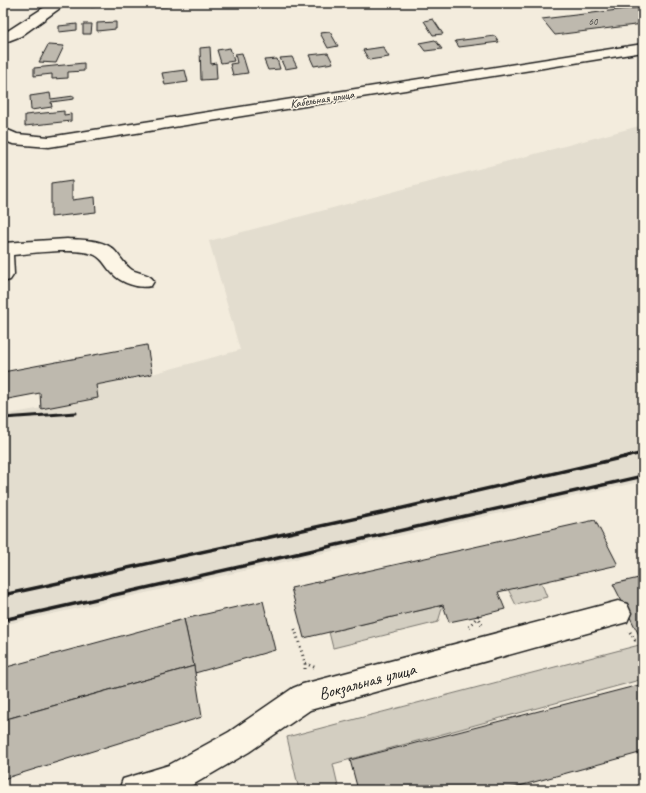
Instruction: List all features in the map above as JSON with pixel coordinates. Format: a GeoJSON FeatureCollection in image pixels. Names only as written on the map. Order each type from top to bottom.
{"type":"FeatureCollection","features":[{"type":"Feature","properties":{"kind":"street"},"geometry":{"type":"LineString","coordinates":[[3,39],[60,3]]}},
{"type":"Feature","properties":{"kind":"street","name":"Кабельная улица"},"geometry":{"type":"LineString","coordinates":[[3,133],[13,139],[49,142],[643,48]]}},
{"type":"Feature","properties":{"kind":"street"},"geometry":{"type":"LineString","coordinates":[[3,275],[3,250],[78,246],[102,250],[110,256],[122,272],[144,281]]}},
{"type":"Feature","properties":{"kind":"street","name":"Вокзальная улица"},"geometry":{"type":"LineString","coordinates":[[134,790],[174,784],[303,698],[618,613]]}},
{"type":"Feature","properties":{"kind":"path"},"geometry":{"type":"LineString","coordinates":[[295,629],[305,664],[303,698]]}},
{"type":"Feature","properties":{"kind":"shaded area"},"geometry":{"type":"Polygon","coordinates":[[[643,125],[643,481],[3,625],[3,415],[98,398],[96,385],[152,374],[240,350],[209,241],[643,125]]]}},
{"type":"Feature","properties":{"kind":"shaded area"},"geometry":{"type":"Polygon","coordinates":[[[541,582],[547,597],[516,605],[508,589],[541,582]]]}},
{"type":"Feature","properties":{"kind":"shaded area"},"geometry":{"type":"Polygon","coordinates":[[[443,605],[438,622],[333,648],[329,632],[443,605]]]}},
{"type":"Feature","properties":{"kind":"shaded area"},"geometry":{"type":"Polygon","coordinates":[[[643,644],[643,679],[333,764],[339,790],[299,790],[287,737],[643,644]]]}},
{"type":"Feature","properties":{"kind":"building"},"geometry":{"type":"Polygon","coordinates":[[[90,3],[110,3],[110,5],[91,7],[90,3]]]}},
{"type":"Feature","properties":{"kind":"building"},"geometry":{"type":"Polygon","coordinates":[[[155,3],[166,3],[167,6],[156,7],[155,3]]]}},
{"type":"Feature","properties":{"kind":"building"},"geometry":{"type":"Polygon","coordinates":[[[643,7],[643,24],[555,35],[542,19],[643,7]]]}},
{"type":"Feature","properties":{"kind":"building"},"geometry":{"type":"Polygon","coordinates":[[[433,19],[443,34],[433,35],[424,21],[433,19]]]}},
{"type":"Feature","properties":{"kind":"building"},"geometry":{"type":"Polygon","coordinates":[[[116,22],[116,29],[97,31],[97,23],[116,22]]]}},
{"type":"Feature","properties":{"kind":"building"},"geometry":{"type":"Polygon","coordinates":[[[77,24],[77,30],[59,32],[59,26],[77,24]]]}},
{"type":"Feature","properties":{"kind":"building"},"geometry":{"type":"Polygon","coordinates":[[[83,24],[92,24],[91,34],[83,34],[83,24]]]}},
{"type":"Feature","properties":{"kind":"building"},"geometry":{"type":"Polygon","coordinates":[[[330,32],[338,46],[328,48],[320,33],[330,32]]]}},
{"type":"Feature","properties":{"kind":"building"},"geometry":{"type":"Polygon","coordinates":[[[495,36],[499,42],[459,47],[455,41],[495,36]]]}},
{"type":"Feature","properties":{"kind":"building"},"geometry":{"type":"Polygon","coordinates":[[[435,40],[442,49],[425,51],[419,43],[435,40]]]}},
{"type":"Feature","properties":{"kind":"building"},"geometry":{"type":"Polygon","coordinates":[[[48,45],[64,46],[56,63],[39,62],[48,45]]]}},
{"type":"Feature","properties":{"kind":"building"},"geometry":{"type":"Polygon","coordinates":[[[210,47],[211,64],[216,63],[217,79],[201,80],[200,48],[210,47]]]}},
{"type":"Feature","properties":{"kind":"building"},"geometry":{"type":"Polygon","coordinates":[[[383,47],[389,57],[369,60],[363,50],[383,47]]]}},
{"type":"Feature","properties":{"kind":"building"},"geometry":{"type":"Polygon","coordinates":[[[230,48],[234,61],[221,63],[217,50],[230,48]]]}},
{"type":"Feature","properties":{"kind":"building"},"geometry":{"type":"Polygon","coordinates":[[[242,53],[248,73],[233,75],[230,64],[237,63],[235,54],[242,53]]]}},
{"type":"Feature","properties":{"kind":"building"},"geometry":{"type":"Polygon","coordinates":[[[328,53],[333,63],[314,66],[309,55],[328,53]]]}},
{"type":"Feature","properties":{"kind":"building"},"geometry":{"type":"Polygon","coordinates":[[[292,57],[297,67],[285,69],[280,58],[292,57]]]}},
{"type":"Feature","properties":{"kind":"building"},"geometry":{"type":"Polygon","coordinates":[[[277,59],[280,69],[268,70],[264,60],[277,59]]]}},
{"type":"Feature","properties":{"kind":"building"},"geometry":{"type":"Polygon","coordinates":[[[84,63],[84,71],[68,72],[68,78],[52,79],[52,74],[34,76],[34,68],[84,63]]]}},
{"type":"Feature","properties":{"kind":"building"},"geometry":{"type":"Polygon","coordinates":[[[185,70],[188,82],[165,85],[162,73],[185,70]]]}},
{"type":"Feature","properties":{"kind":"building"},"geometry":{"type":"Polygon","coordinates":[[[50,93],[51,99],[74,96],[74,99],[51,102],[52,107],[31,110],[30,96],[50,93]]]}},
{"type":"Feature","properties":{"kind":"building"},"geometry":{"type":"Polygon","coordinates":[[[64,111],[64,115],[71,114],[71,121],[25,126],[25,115],[64,111]]]}},
{"type":"Feature","properties":{"kind":"building"},"geometry":{"type":"Polygon","coordinates":[[[72,181],[72,200],[95,197],[96,212],[51,217],[51,184],[72,181]]]}},
{"type":"Feature","properties":{"kind":"building"},"geometry":{"type":"Polygon","coordinates":[[[147,345],[152,374],[96,385],[98,398],[41,409],[40,393],[3,400],[3,372],[147,345]]]}},
{"type":"Feature","properties":{"kind":"building"},"geometry":{"type":"Polygon","coordinates":[[[595,520],[618,565],[498,592],[505,609],[478,616],[449,622],[443,605],[304,638],[291,588],[595,520]]]}},
{"type":"Feature","properties":{"kind":"building"},"geometry":{"type":"Polygon","coordinates":[[[643,577],[643,634],[639,635],[613,584],[643,577]]]}},
{"type":"Feature","properties":{"kind":"building"},"geometry":{"type":"Polygon","coordinates":[[[263,601],[275,650],[195,673],[184,619],[263,601]]]}},
{"type":"Feature","properties":{"kind":"building"},"geometry":{"type":"Polygon","coordinates":[[[184,619],[194,666],[3,720],[3,668],[184,619]]]}},
{"type":"Feature","properties":{"kind":"building"},"geometry":{"type":"Polygon","coordinates":[[[194,666],[202,717],[3,779],[3,720],[194,666]]]}},
{"type":"Feature","properties":{"kind":"building"},"geometry":{"type":"Polygon","coordinates":[[[643,684],[643,752],[505,790],[358,790],[350,760],[643,684]]]}},
{"type":"Feature","properties":{"kind":"railway"},"geometry":{"type":"LineString","coordinates":[[3,418],[76,413]]}},
{"type":"Feature","properties":{"kind":"railway"},"geometry":{"type":"LineString","coordinates":[[625,457],[643,453]]}},
{"type":"Feature","properties":{"kind":"railway"},"geometry":{"type":"LineString","coordinates":[[3,595],[381,513],[629,456]]}},
{"type":"Feature","properties":{"kind":"railway"},"geometry":{"type":"LineString","coordinates":[[3,620],[643,476]]}}]}
